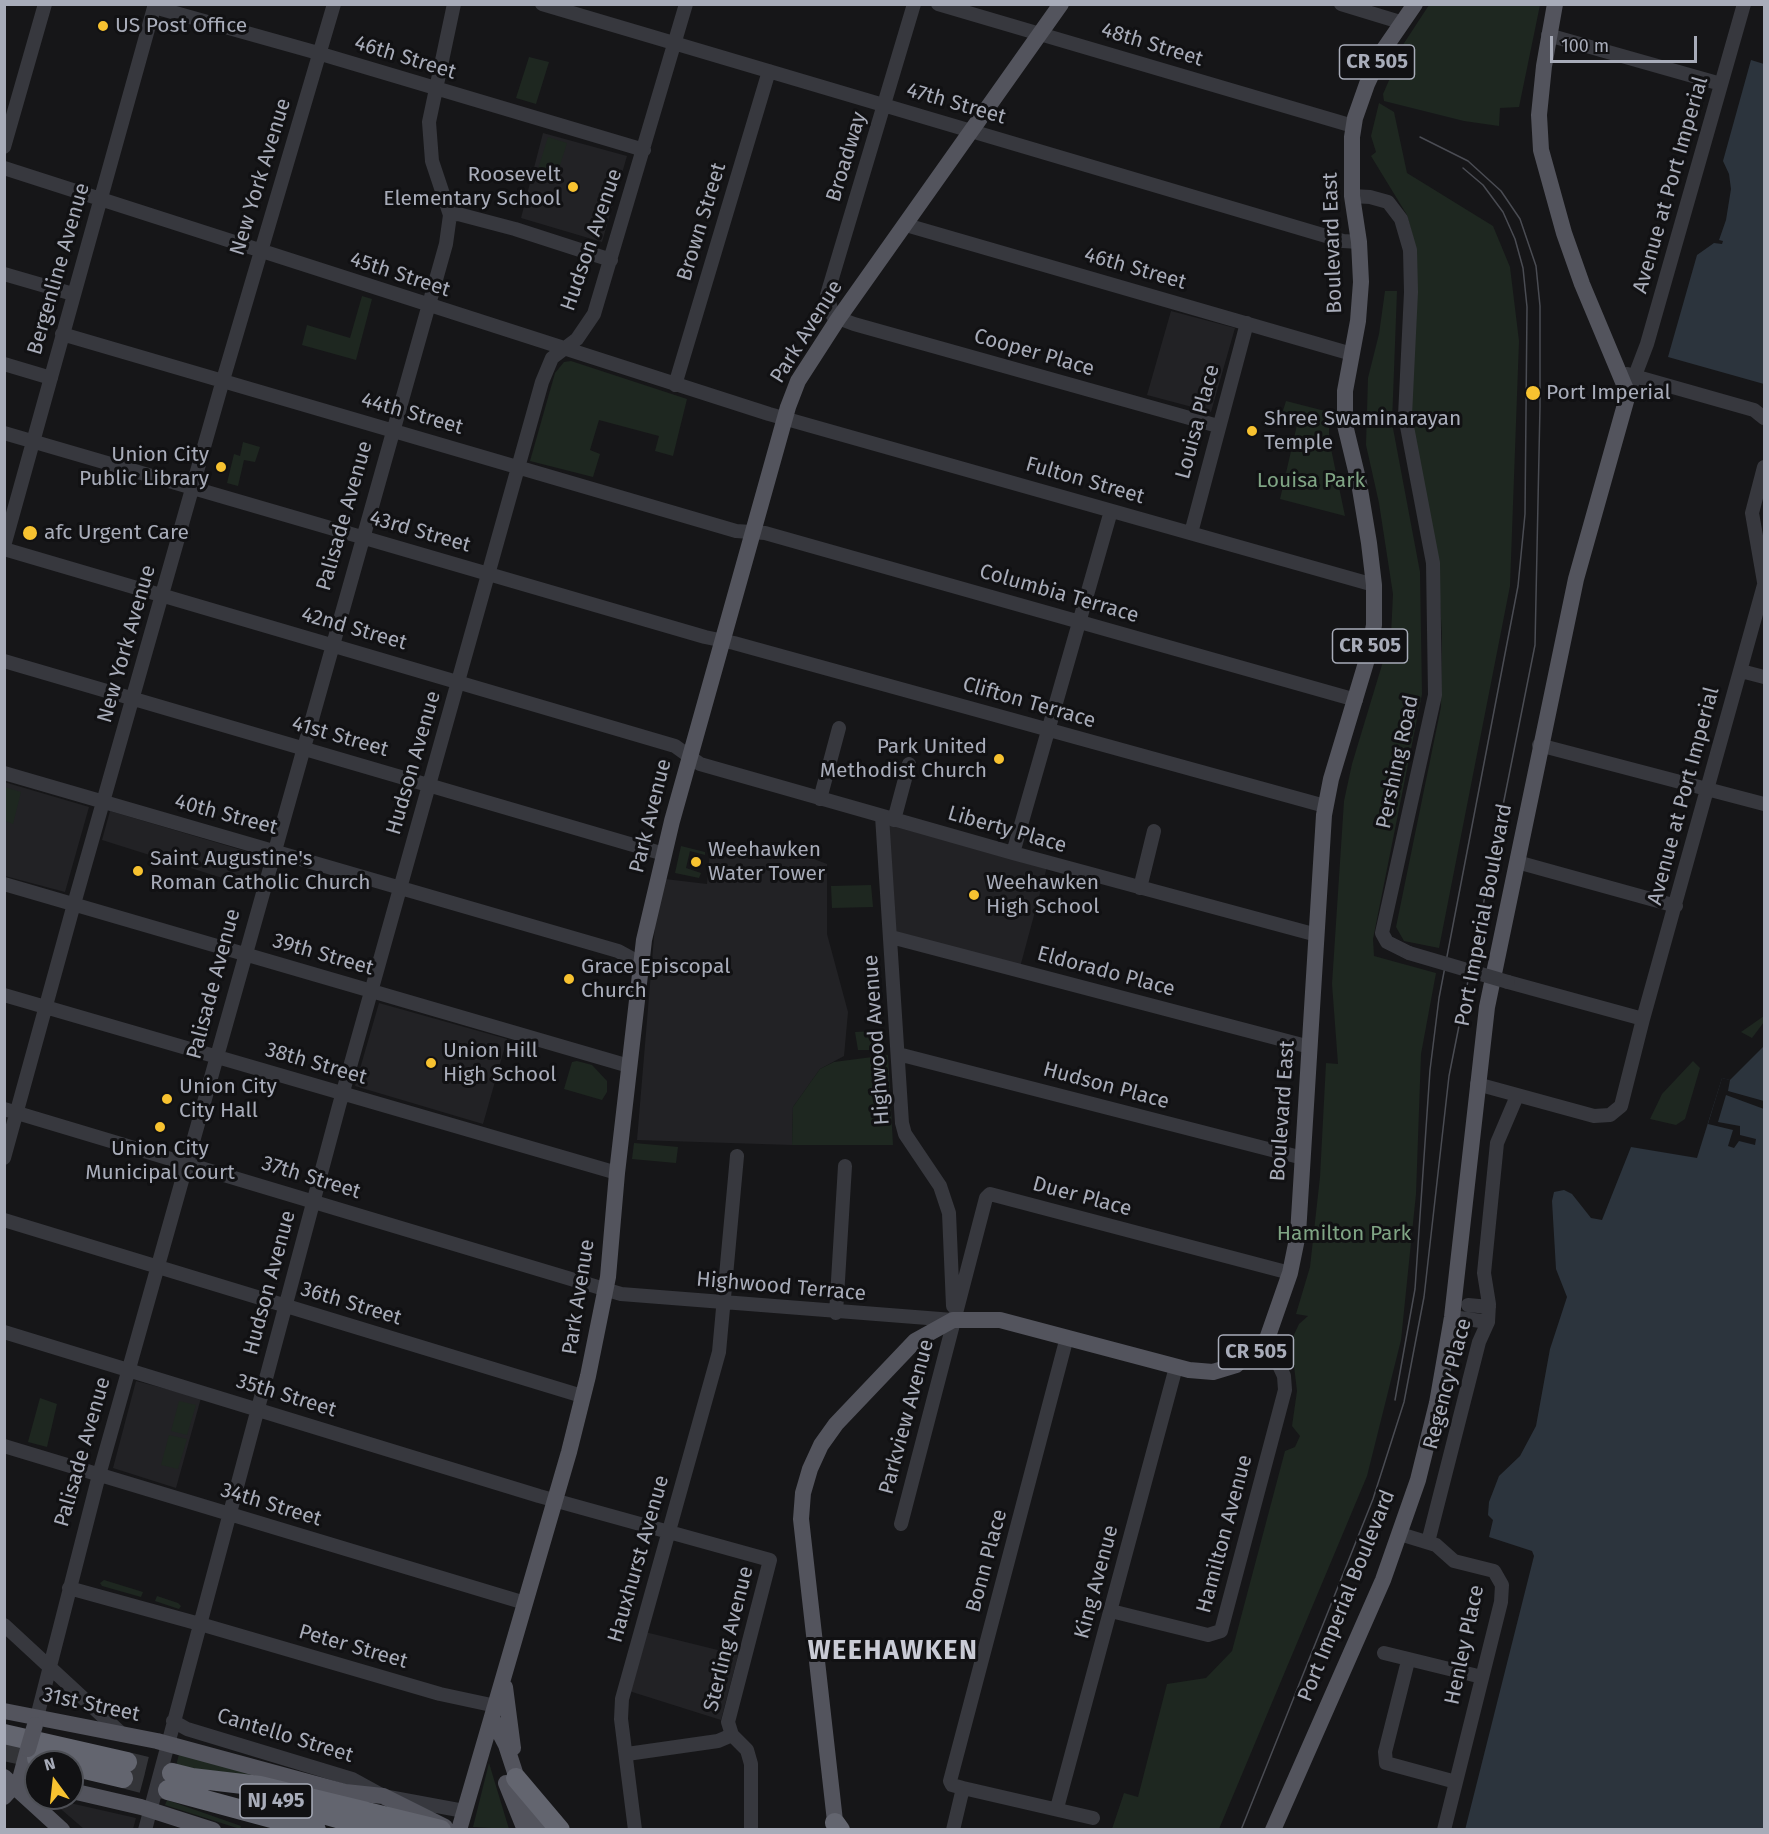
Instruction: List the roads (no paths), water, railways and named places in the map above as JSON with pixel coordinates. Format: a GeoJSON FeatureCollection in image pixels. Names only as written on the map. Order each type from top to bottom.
{"type":"FeatureCollection","features":[{"type":"Feature","properties":{"kind":"highway"},"geometry":{"type":"LineString","coordinates":[[4,1734],[58,1750]]}},
{"type":"Feature","properties":{"kind":"highway"},"geometry":{"type":"LineString","coordinates":[[84,1758],[125,1770],[84,1767]]}},
{"type":"Feature","properties":{"kind":"highway"},"geometry":{"type":"LineString","coordinates":[[192,1778],[260,1786],[441,1830]]}},
{"type":"Feature","properties":{"kind":"highway","name":"NJ 495"},"geometry":{"type":"LineString","coordinates":[[316,1830],[207,1800],[170,1781],[192,1778],[380,1830]]}},
{"type":"Feature","properties":{"kind":"highway"},"geometry":{"type":"LineString","coordinates":[[516,1778],[560,1830]]}},
{"type":"Feature","properties":{"kind":"highway"},"geometry":{"type":"LineString","coordinates":[[207,1800],[268,1830]]}},
{"type":"Feature","properties":{"kind":"main road","name":"Park Avenue"},"geometry":{"type":"LineString","coordinates":[[459,1830],[504,1680],[582,1396],[605,1290],[644,940],[690,755],[784,419],[798,381],[838,320],[1061,4]]}},
{"type":"Feature","properties":{"kind":"main road","name":"Boulevard East"},"geometry":{"type":"LineString","coordinates":[[1267,1339],[1290,1274],[1298,1234],[1325,806],[1330,779],[1356,700],[1374,625],[1374,585],[1359,483],[1345,425],[1344,391],[1352,354],[1360,282],[1359,242],[1352,196],[1353,126],[1366,84],[1400,22],[1415,4]]}},
{"type":"Feature","properties":{"kind":"main road","name":"Port Imperial Boulevard"},"geometry":{"type":"LineString","coordinates":[[1273,1830],[1400,1534],[1419,1480],[1437,1403],[1452,1317],[1487,1006],[1539,745],[1579,570],[1628,394],[1628,374],[1581,284],[1541,150],[1539,115],[1548,35],[1555,4]]}},
{"type":"Feature","properties":{"kind":"main road","name":"CR 505"},"geometry":{"type":"LineString","coordinates":[[953,1320],[1000,1320],[1176,1367],[1213,1372],[1236,1365],[1267,1339]]}},
{"type":"Feature","properties":{"kind":"main road"},"geometry":{"type":"LineString","coordinates":[[837,1827],[801,1519],[803,1493],[817,1452],[842,1417],[915,1341],[953,1320]]}},
{"type":"Feature","properties":{"kind":"main road"},"geometry":{"type":"LineString","coordinates":[[504,1680],[516,1778]]}},
{"type":"Feature","properties":{"kind":"main road","name":"31st Street"},"geometry":{"type":"LineString","coordinates":[[4,1711],[36,1721],[168,1744]]}},
{"type":"Feature","properties":{"kind":"main road","name":"Park Avenue"},"geometry":{"type":"LineString","coordinates":[[494,1712],[505,1780],[525,1830]]}},
{"type":"Feature","properties":{"kind":"main road"},"geometry":{"type":"LineString","coordinates":[[494,1712],[516,1778],[538,1830]]}},
{"type":"Feature","properties":{"kind":"main road","name":"Palisade Avenue"},"geometry":{"type":"LineString","coordinates":[[36,1721],[39,1750]]}},
{"type":"Feature","properties":{"kind":"main road","name":"Cantello Street"},"geometry":{"type":"LineString","coordinates":[[168,1744],[345,1792],[383,1796],[450,1830]]}},
{"type":"Feature","properties":{"kind":"main road"},"geometry":{"type":"LineString","coordinates":[[14,1783],[62,1830]]}},
{"type":"Feature","properties":{"kind":"main road"},"geometry":{"type":"LineString","coordinates":[[84,1794],[150,1810],[213,1830]]}},
{"type":"Feature","properties":{"kind":"street"},"geometry":{"type":"LineString","coordinates":[[4,147],[45,4]]}},
{"type":"Feature","properties":{"kind":"street","name":"New York Avenue"},"geometry":{"type":"LineString","coordinates":[[4,1158],[11,1111],[46,1007],[223,380],[334,4]]}},
{"type":"Feature","properties":{"kind":"street","name":"Palisade Avenue"},"geometry":{"type":"LineString","coordinates":[[36,1721],[99,1475],[446,244],[450,215],[432,161],[429,122],[454,4]]}},
{"type":"Feature","properties":{"kind":"street","name":"47th Street"},"geometry":{"type":"LineString","coordinates":[[542,4],[1343,241],[1359,242]]}},
{"type":"Feature","properties":{"kind":"street","name":"Hudson Avenue"},"geometry":{"type":"LineString","coordinates":[[145,1830],[342,1094],[542,382],[552,358],[577,339],[594,315],[686,4]]}},
{"type":"Feature","properties":{"kind":"street","name":"Broadway"},"geometry":{"type":"LineString","coordinates":[[838,320],[830,311],[827,295],[914,4]]}},
{"type":"Feature","properties":{"kind":"street","name":"48th Street"},"geometry":{"type":"LineString","coordinates":[[938,4],[1353,126]]}},
{"type":"Feature","properties":{"kind":"street"},"geometry":{"type":"LineString","coordinates":[[1341,4],[1400,22]]}},
{"type":"Feature","properties":{"kind":"street","name":"Avenue at Port Imperial"},"geometry":{"type":"LineString","coordinates":[[1628,374],[1647,344],[1744,4]]}},
{"type":"Feature","properties":{"kind":"street","name":"46th Street"},"geometry":{"type":"LineString","coordinates":[[154,6],[644,150]]}},
{"type":"Feature","properties":{"kind":"street","name":"Bergenline Avenue"},"geometry":{"type":"LineString","coordinates":[[4,547],[154,6]]}},
{"type":"Feature","properties":{"kind":"street"},"geometry":{"type":"LineString","coordinates":[[1548,35],[1721,84]]}},
{"type":"Feature","properties":{"kind":"street","name":"Brown Street"},"geometry":{"type":"LineString","coordinates":[[675,385],[769,71]]}},
{"type":"Feature","properties":{"kind":"street","name":"45th Street"},"geometry":{"type":"LineString","coordinates":[[4,168],[563,350],[784,419]]}},
{"type":"Feature","properties":{"kind":"street","name":"Pershing Road"},"geometry":{"type":"LineString","coordinates":[[1352,196],[1370,197],[1388,202],[1401,219],[1410,250],[1411,292],[1405,416],[1433,563],[1436,695],[1382,933],[1387,942],[1409,952],[1643,1019]]}},
{"type":"Feature","properties":{"kind":"street"},"geometry":{"type":"LineString","coordinates":[[450,215],[458,214],[515,229],[611,260]]}},
{"type":"Feature","properties":{"kind":"street","name":"46th Street"},"geometry":{"type":"LineString","coordinates":[[906,225],[1352,354]]}},
{"type":"Feature","properties":{"kind":"street"},"geometry":{"type":"LineString","coordinates":[[4,274],[73,294]]}},
{"type":"Feature","properties":{"kind":"street","name":"Cooper Place"},"geometry":{"type":"LineString","coordinates":[[838,320],[1218,426]]}},
{"type":"Feature","properties":{"kind":"street","name":"Louisa Place"},"geometry":{"type":"LineString","coordinates":[[1191,533],[1247,323]]}},
{"type":"Feature","properties":{"kind":"street","name":"44th Street"},"geometry":{"type":"LineString","coordinates":[[62,334],[736,531],[751,532]]}},
{"type":"Feature","properties":{"kind":"street"},"geometry":{"type":"LineString","coordinates":[[4,364],[51,378]]}},
{"type":"Feature","properties":{"kind":"street"},"geometry":{"type":"LineString","coordinates":[[1628,374],[1754,410],[1764,418]]}},
{"type":"Feature","properties":{"kind":"street","name":"Fulton Street"},"geometry":{"type":"LineString","coordinates":[[784,419],[1374,585]]}},
{"type":"Feature","properties":{"kind":"street","name":"43rd Street"},"geometry":{"type":"LineString","coordinates":[[4,433],[722,641]]}},
{"type":"Feature","properties":{"kind":"street","name":"Avenue at Port Imperial"},"geometry":{"type":"LineString","coordinates":[[1643,1019],[1764,583],[1752,513],[1764,467]]}},
{"type":"Feature","properties":{"kind":"street"},"geometry":{"type":"LineString","coordinates":[[1013,854],[1111,510]]}},
{"type":"Feature","properties":{"kind":"street","name":"Columbia Terrace"},"geometry":{"type":"LineString","coordinates":[[751,532],[765,533],[1356,700]]}},
{"type":"Feature","properties":{"kind":"street","name":"42nd Street"},"geometry":{"type":"LineString","coordinates":[[4,547],[675,746],[690,755]]}},
{"type":"Feature","properties":{"kind":"street","name":"Clifton Terrace"},"geometry":{"type":"LineString","coordinates":[[722,641],[1325,806]]}},
{"type":"Feature","properties":{"kind":"street","name":"41st Street"},"geometry":{"type":"LineString","coordinates":[[4,661],[664,854]]}},
{"type":"Feature","properties":{"kind":"street"},"geometry":{"type":"LineString","coordinates":[[1741,671],[1764,677]]}},
{"type":"Feature","properties":{"kind":"street"},"geometry":{"type":"LineString","coordinates":[[820,799],[839,728]]}},
{"type":"Feature","properties":{"kind":"street"},"geometry":{"type":"LineString","coordinates":[[1539,745],[1764,804]]}},
{"type":"Feature","properties":{"kind":"street","name":"Liberty Place"},"geometry":{"type":"LineString","coordinates":[[690,755],[700,764],[820,799],[1013,854],[1317,935]]}},
{"type":"Feature","properties":{"kind":"street","name":"Highwood Avenue"},"geometry":{"type":"LineString","coordinates":[[909,764],[888,818],[891,937],[898,1054],[905,1134],[940,1186],[950,1213],[953,1320]]}},
{"type":"Feature","properties":{"kind":"street","name":"40th Street"},"geometry":{"type":"LineString","coordinates":[[4,773],[618,951],[642,964]]}},
{"type":"Feature","properties":{"kind":"street"},"geometry":{"type":"LineString","coordinates":[[1140,888],[1154,831]]}},
{"type":"Feature","properties":{"kind":"street"},"geometry":{"type":"LineString","coordinates":[[1516,862],[1676,906]]}},
{"type":"Feature","properties":{"kind":"street","name":"39th Street"},"geometry":{"type":"LineString","coordinates":[[4,884],[629,1066]]}},
{"type":"Feature","properties":{"kind":"street","name":"Eldorado Place"},"geometry":{"type":"LineString","coordinates":[[891,937],[1310,1047]]}},
{"type":"Feature","properties":{"kind":"street","name":"38th Street"},"geometry":{"type":"LineString","coordinates":[[4,995],[617,1173]]}},
{"type":"Feature","properties":{"kind":"street"},"geometry":{"type":"LineString","coordinates":[[1477,1084],[1594,1116],[1610,1115],[1621,1106],[1643,1019]]}},
{"type":"Feature","properties":{"kind":"street","name":"Hudson Place"},"geometry":{"type":"LineString","coordinates":[[898,1054],[1303,1158]]}},
{"type":"Feature","properties":{"kind":"street","name":"Regency Place"},"geometry":{"type":"LineString","coordinates":[[1428,1542],[1479,1342],[1488,1322],[1489,1307],[1484,1273],[1497,1143],[1517,1096]]}},
{"type":"Feature","properties":{"kind":"street","name":"37th Street"},"geometry":{"type":"LineString","coordinates":[[11,1111],[605,1290]]}},
{"type":"Feature","properties":{"kind":"street","name":"Hauxhurst Avenue"},"geometry":{"type":"LineString","coordinates":[[635,1830],[621,1719],[623,1692],[719,1352],[737,1156]]}},
{"type":"Feature","properties":{"kind":"street"},"geometry":{"type":"LineString","coordinates":[[836,1313],[845,1166]]}},
{"type":"Feature","properties":{"kind":"street","name":"Duer Place"},"geometry":{"type":"LineString","coordinates":[[953,1320],[986,1197],[990,1194],[1290,1274]]}},
{"type":"Feature","properties":{"kind":"street","name":"36th Street"},"geometry":{"type":"LineString","coordinates":[[4,1220],[582,1396]]}},
{"type":"Feature","properties":{"kind":"street","name":"Highwood Terrace"},"geometry":{"type":"LineString","coordinates":[[605,1290],[724,1304],[953,1320]]}},
{"type":"Feature","properties":{"kind":"street"},"geometry":{"type":"LineString","coordinates":[[1468,1305],[1489,1307]]}},
{"type":"Feature","properties":{"kind":"street"},"geometry":{"type":"LineString","coordinates":[[1452,1317],[1488,1322]]}},
{"type":"Feature","properties":{"kind":"street","name":"Parkview Avenue"},"geometry":{"type":"LineString","coordinates":[[901,1524],[953,1320]]}},
{"type":"Feature","properties":{"kind":"street","name":"35th Street"},"geometry":{"type":"LineString","coordinates":[[4,1332],[554,1499],[770,1560]]}},
{"type":"Feature","properties":{"kind":"street","name":"Bonn Place"},"geometry":{"type":"LineString","coordinates":[[963,1788],[952,1785],[950,1781],[1067,1337]]}},
{"type":"Feature","properties":{"kind":"street","name":"Hamilton Avenue"},"geometry":{"type":"LineString","coordinates":[[1111,1611],[1208,1635],[1221,1631],[1285,1390],[1284,1376],[1267,1339]]}},
{"type":"Feature","properties":{"kind":"street","name":"King Avenue"},"geometry":{"type":"LineString","coordinates":[[1057,1808],[1176,1367]]}},
{"type":"Feature","properties":{"kind":"street","name":"34th Street"},"geometry":{"type":"LineString","coordinates":[[4,1446],[525,1603]]}},
{"type":"Feature","properties":{"kind":"street","name":"Henley Place"},"geometry":{"type":"LineString","coordinates":[[1400,1534],[1436,1545],[1454,1561],[1494,1571],[1502,1585],[1444,1830]]}},
{"type":"Feature","properties":{"kind":"street","name":"Sterling Avenue"},"geometry":{"type":"LineString","coordinates":[[751,1830],[751,1764],[747,1750],[732,1735],[728,1722],[729,1710],[770,1560]]}},
{"type":"Feature","properties":{"kind":"street","name":"Peter Street"},"geometry":{"type":"LineString","coordinates":[[69,1588],[440,1694],[494,1712]]}},
{"type":"Feature","properties":{"kind":"street"},"geometry":{"type":"LineString","coordinates":[[4,1624],[123,1735]]}},
{"type":"Feature","properties":{"kind":"street"},"geometry":{"type":"LineString","coordinates":[[1384,1653],[1408,1661],[1482,1677]]}},
{"type":"Feature","properties":{"kind":"street"},"geometry":{"type":"LineString","coordinates":[[1408,1661],[1385,1752],[1386,1763],[1456,1782]]}},
{"type":"Feature","properties":{"kind":"street","name":"Cantello Street"},"geometry":{"type":"LineString","coordinates":[[173,1721],[187,1729],[352,1779],[383,1796],[464,1811]]}},
{"type":"Feature","properties":{"kind":"street"},"geometry":{"type":"LineString","coordinates":[[627,1754],[718,1741],[732,1735]]}},
{"type":"Feature","properties":{"kind":"street"},"geometry":{"type":"LineString","coordinates":[[953,1830],[963,1788],[1093,1818]]}},
{"type":"Feature","properties":{"kind":"tunnel"},"geometry":{"type":"LineString","coordinates":[[4,1751],[24,1755]]}},
{"type":"Feature","properties":{"kind":"tunnel"},"geometry":{"type":"LineString","coordinates":[[127,1762],[172,1773]]}},
{"type":"Feature","properties":{"kind":"tunnel"},"geometry":{"type":"LineString","coordinates":[[123,1778],[168,1790]]}},
{"type":"Feature","properties":{"kind":"tram line"},"geometry":{"type":"LineString","coordinates":[[1241,1830],[1373,1499],[1404,1402],[1424,1297],[1449,1076],[1535,645],[1540,406],[1540,306],[1536,266],[1520,219],[1501,191],[1468,161],[1420,137]]}},
{"type":"Feature","properties":{"kind":"tram line"},"geometry":{"type":"LineString","coordinates":[[1395,1400],[1415,1289],[1430,1070],[1439,998],[1518,586],[1525,514],[1527,307],[1523,268],[1515,239],[1503,212],[1483,185],[1463,168]]}},
{"type":"Feature","properties":{"kind":"place","name":"US Post Office"},"geometry":{"type":"Point","coordinates":[103,26]}},
{"type":"Feature","properties":{"kind":"place","name":"Roosevelt Elementary School"},"geometry":{"type":"Point","coordinates":[573,187]}},
{"type":"Feature","properties":{"kind":"place","name":"Port Imperial"},"geometry":{"type":"Point","coordinates":[1533,393]}},
{"type":"Feature","properties":{"kind":"place","name":"Shree Swaminarayan Temple"},"geometry":{"type":"Point","coordinates":[1252,431]}},
{"type":"Feature","properties":{"kind":"place","name":"Union City Public Library"},"geometry":{"type":"Point","coordinates":[221,467]}},
{"type":"Feature","properties":{"kind":"place","name":"afc Urgent Care"},"geometry":{"type":"Point","coordinates":[30,533]}},
{"type":"Feature","properties":{"kind":"place","name":"Park United Methodist Church"},"geometry":{"type":"Point","coordinates":[999,759]}},
{"type":"Feature","properties":{"kind":"place","name":"Weehawken Water Tower"},"geometry":{"type":"Point","coordinates":[696,862]}},
{"type":"Feature","properties":{"kind":"place","name":"Saint Augustine's Roman Catholic Church"},"geometry":{"type":"Point","coordinates":[138,871]}},
{"type":"Feature","properties":{"kind":"place","name":"Weehawken High School"},"geometry":{"type":"Point","coordinates":[974,895]}},
{"type":"Feature","properties":{"kind":"place","name":"Grace Episcopal Church"},"geometry":{"type":"Point","coordinates":[569,979]}},
{"type":"Feature","properties":{"kind":"place","name":"Union Hill High School"},"geometry":{"type":"Point","coordinates":[431,1063]}},
{"type":"Feature","properties":{"kind":"place","name":"Union City City Hall"},"geometry":{"type":"Point","coordinates":[167,1099]}},
{"type":"Feature","properties":{"kind":"place","name":"Union City Municipal Court"},"geometry":{"type":"Point","coordinates":[160,1127]}},
{"type":"Feature","properties":{"kind":"district","name":"WEEHAWKEN"},"geometry":{"type":"Point","coordinates":[893,1651]}},
{"type":"Feature","properties":{"kind":"park label","name":"Louisa Park"},"geometry":{"type":"Point","coordinates":[1311,481]}},
{"type":"Feature","properties":{"kind":"park label","name":"Hamilton Park"},"geometry":{"type":"Point","coordinates":[1344,1234]}}]}
